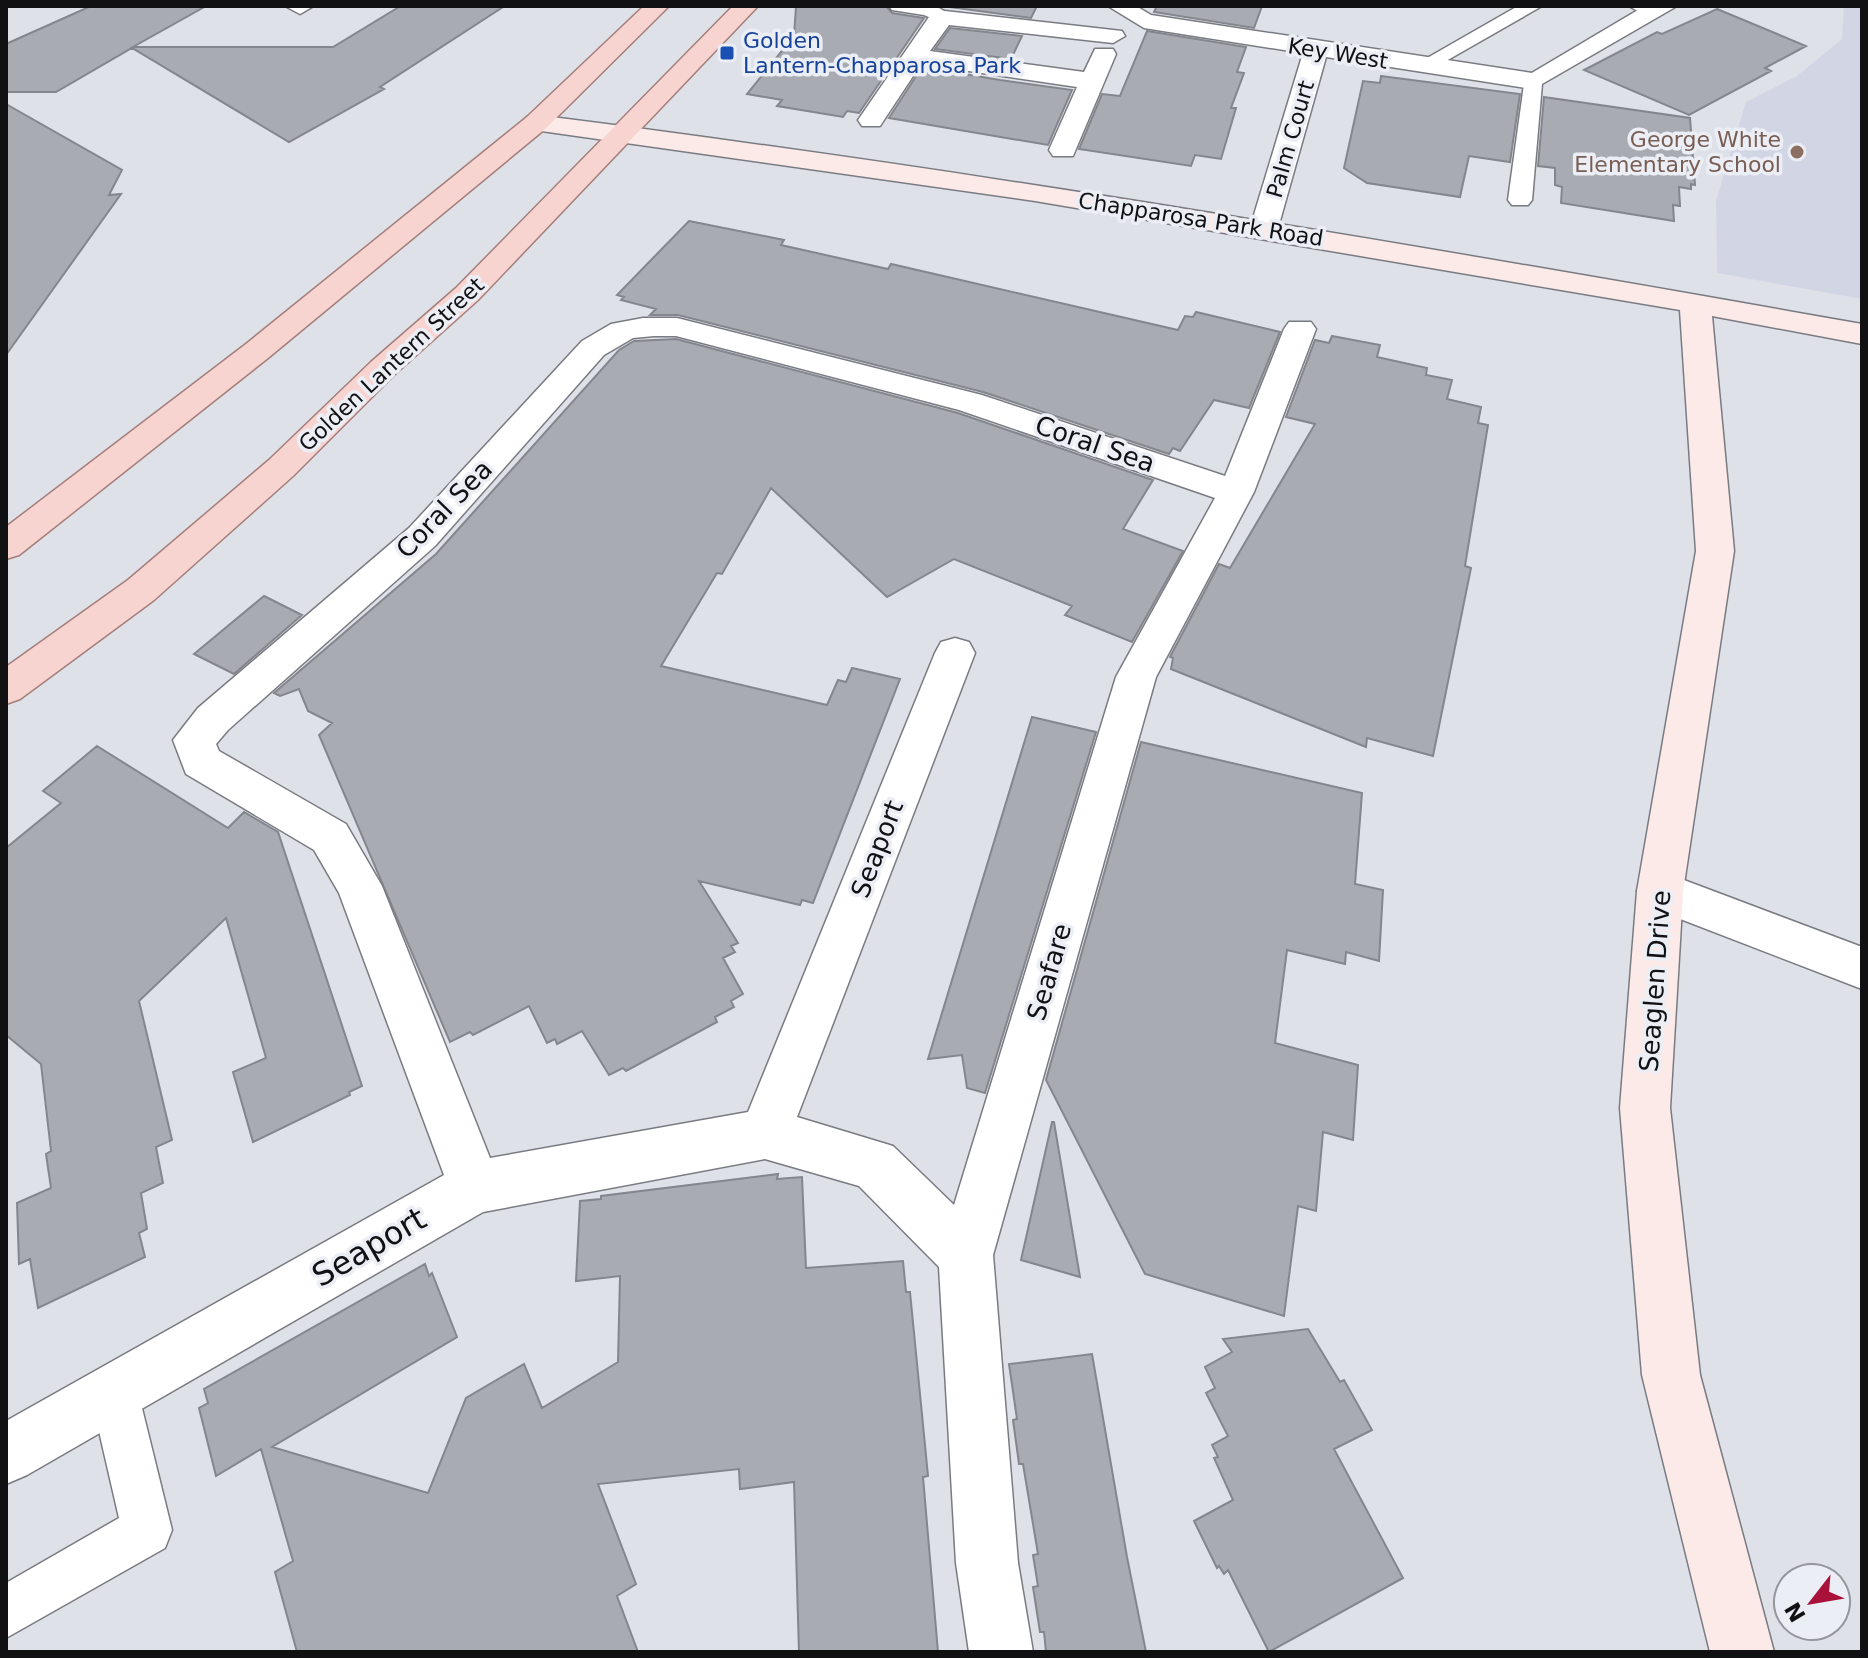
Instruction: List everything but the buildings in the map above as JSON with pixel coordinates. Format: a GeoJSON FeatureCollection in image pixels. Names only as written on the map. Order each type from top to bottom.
{"type":"FeatureCollection","features":[{"type":"Feature","properties":{"kind":"main road"},"geometry":{"type":"LineString","coordinates":[[6,546],[257,351],[536,123],[657,6]]}},
{"type":"Feature","properties":{"kind":"main road","name":"Golden Lantern Street"},"geometry":{"type":"LineString","coordinates":[[6,688],[141,590],[281,468],[382,369],[467,294],[746,6]]}},
{"type":"Feature","properties":{"kind":"street"},"geometry":{"type":"LineString","coordinates":[[1120,6],[1144,21]]}},
{"type":"Feature","properties":{"kind":"street"},"geometry":{"type":"LineString","coordinates":[[871,120],[937,22],[945,18],[1113,36],[1144,21]]}},
{"type":"Feature","properties":{"kind":"street","name":"Key West"},"geometry":{"type":"LineString","coordinates":[[1144,21],[1532,81]]}},
{"type":"Feature","properties":{"kind":"street"},"geometry":{"type":"LineString","coordinates":[[1063,150],[1113,36]]}},
{"type":"Feature","properties":{"kind":"street","name":"Palm Court"},"geometry":{"type":"LineString","coordinates":[[1264,228],[1316,50]]}},
{"type":"Feature","properties":{"kind":"street"},"geometry":{"type":"LineString","coordinates":[[914,56],[1092,81]]}},
{"type":"Feature","properties":{"kind":"street","name":"Chapparosa Park Road"},"geometry":{"type":"LineString","coordinates":[[536,123],[1264,228],[1862,334]]}},
{"type":"Feature","properties":{"kind":"street","name":"Seaglen Drive"},"geometry":{"type":"LineString","coordinates":[[1695,304],[1715,551],[1660,891],[1645,1108],[1671,1375],[1742,1652]]}},
{"type":"Feature","properties":{"kind":"street","name":"Coral Sea"},"geometry":{"type":"LineString","coordinates":[[475,1187],[359,886],[330,837],[201,762],[194,740],[213,719],[422,537],[593,348],[608,335],[641,324],[677,327],[970,402],[1236,492]]}},
{"type":"Feature","properties":{"kind":"street","name":"Seafare"},"geometry":{"type":"LineString","coordinates":[[1001,1652],[987,1563],[966,1255],[1136,677],[1236,492],[1300,329]]}},
{"type":"Feature","properties":{"kind":"street","name":"Seaport"},"geometry":{"type":"LineString","coordinates":[[765,1134],[955,653]]}},
{"type":"Feature","properties":{"kind":"street"},"geometry":{"type":"LineString","coordinates":[[1660,891],[1862,968]]}},
{"type":"Feature","properties":{"kind":"street","name":"Seaport"},"geometry":{"type":"LineString","coordinates":[[6,1454],[475,1187],[765,1134],[874,1164],[966,1255]]}},
{"type":"Feature","properties":{"kind":"lane"},"geometry":{"type":"LineString","coordinates":[[899,6],[929,10],[945,18]]}},
{"type":"Feature","properties":{"kind":"lane"},"geometry":{"type":"LineString","coordinates":[[1425,65],[1532,6]]}},
{"type":"Feature","properties":{"kind":"lane"},"geometry":{"type":"LineString","coordinates":[[1520,200],[1532,81],[1653,8]]}},
{"type":"Feature","properties":{"kind":"lane"},"geometry":{"type":"LineString","coordinates":[[6,1612],[147,1530],[114,1392]]}},
{"type":"Feature","properties":{"kind":"shaded area","name":"George White Elementary School"},"geometry":{"type":"Polygon","coordinates":[[[1844,6],[1862,6],[1862,299],[1717,273],[1716,201],[1746,102],[1797,76],[1842,39],[1844,6]]]}},
{"type":"Feature","properties":{"kind":"place","name":"Golden Lantern-Chapparosa Park"},"geometry":{"type":"Point","coordinates":[727,53]}},
{"type":"Feature","properties":{"kind":"place","name":"George White Elementary School"},"geometry":{"type":"Point","coordinates":[1797,152]}}]}
